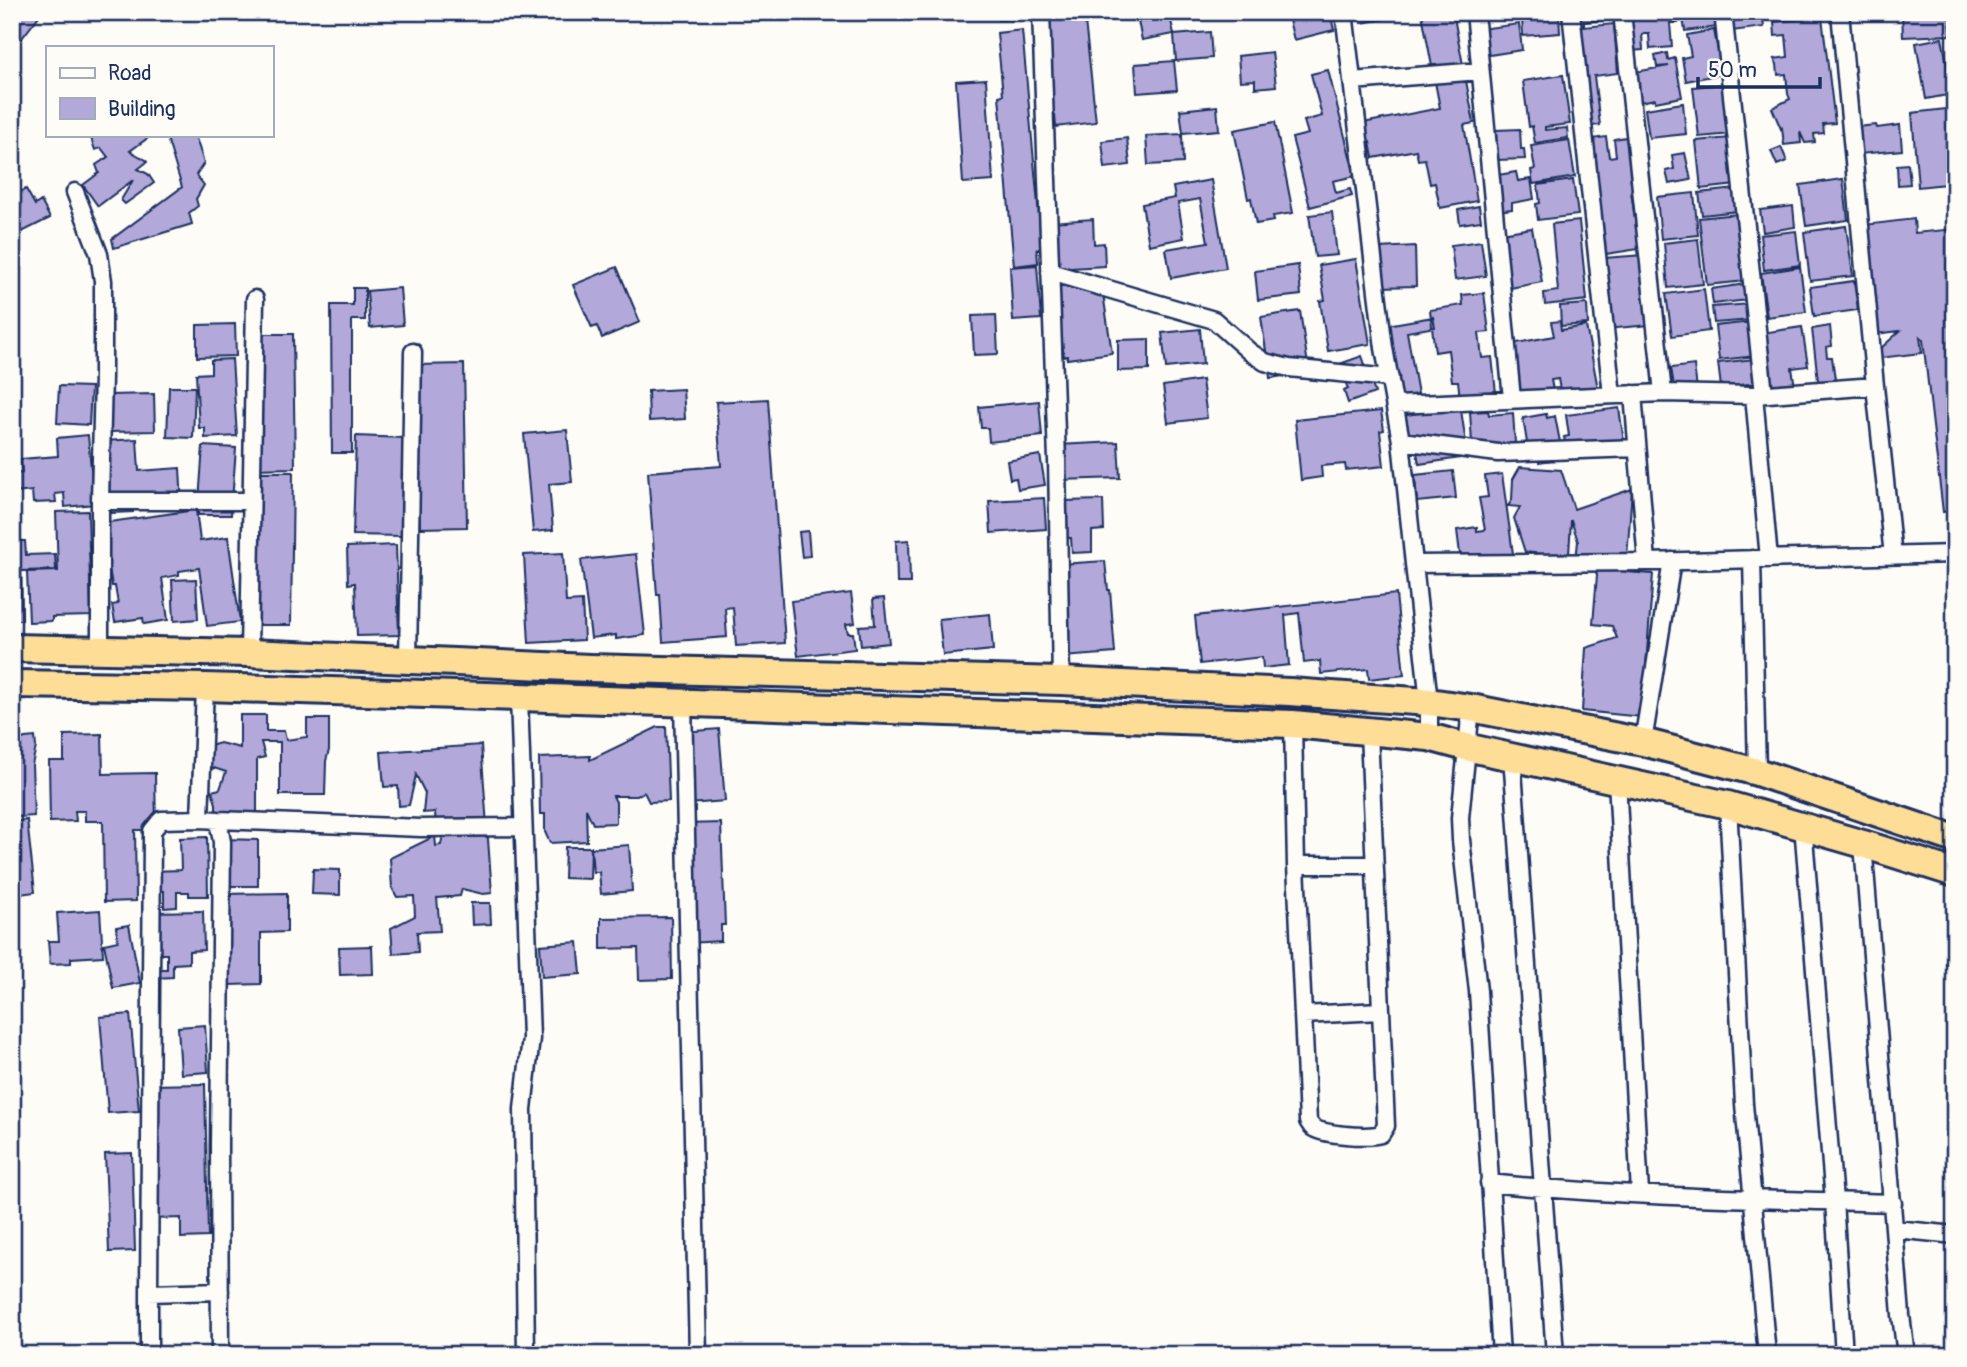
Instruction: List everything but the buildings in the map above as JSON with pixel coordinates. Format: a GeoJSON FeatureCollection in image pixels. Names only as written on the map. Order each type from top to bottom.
{"type":"FeatureCollection","features":[{"type":"Feature","properties":{"kind":"highway"},"geometry":{"type":"LineString","coordinates":[[12,648],[249,653],[590,668],[1061,681],[1429,702],[1643,742],[1757,772],[1955,839]]}},
{"type":"Feature","properties":{"kind":"highway"},"geometry":{"type":"LineString","coordinates":[[12,684],[205,687],[1043,714],[1293,724],[1429,737],[1728,805],[1955,873]]}},
{"type":"Feature","properties":{"kind":"street"},"geometry":{"type":"LineString","coordinates":[[1041,12],[1057,474],[1061,681]]}},
{"type":"Feature","properties":{"kind":"street"},"geometry":{"type":"LineString","coordinates":[[1343,12],[1377,292],[1401,441],[1429,702],[1429,737]]}},
{"type":"Feature","properties":{"kind":"street"},"geometry":{"type":"LineString","coordinates":[[1475,12],[1512,399]]}},
{"type":"Feature","properties":{"kind":"street"},"geometry":{"type":"LineString","coordinates":[[1571,12],[1612,395]]}},
{"type":"Feature","properties":{"kind":"street"},"geometry":{"type":"LineString","coordinates":[[1622,12],[1662,393]]}},
{"type":"Feature","properties":{"kind":"street"},"geometry":{"type":"LineString","coordinates":[[1723,12],[1759,395],[1769,559]]}},
{"type":"Feature","properties":{"kind":"street"},"geometry":{"type":"LineString","coordinates":[[1840,12],[1893,555]]}},
{"type":"Feature","properties":{"kind":"street"},"geometry":{"type":"LineString","coordinates":[[1352,81],[1480,71]]}},
{"type":"Feature","properties":{"kind":"street"},"geometry":{"type":"LineString","coordinates":[[75,192],[99,254],[103,281],[100,651]]}},
{"type":"Feature","properties":{"kind":"street"},"geometry":{"type":"LineString","coordinates":[[1050,272],[1214,320],[1265,362],[1289,368],[1390,378]]}},
{"type":"Feature","properties":{"kind":"street"},"geometry":{"type":"LineString","coordinates":[[249,653],[256,299]]}},
{"type":"Feature","properties":{"kind":"street"},"geometry":{"type":"LineString","coordinates":[[408,661],[413,352]]}},
{"type":"Feature","properties":{"kind":"street"},"geometry":{"type":"LineString","coordinates":[[1396,405],[1662,393],[1759,395],[1875,386]]}},
{"type":"Feature","properties":{"kind":"street"},"geometry":{"type":"LineString","coordinates":[[1633,394],[1647,562]]}},
{"type":"Feature","properties":{"kind":"street"},"geometry":{"type":"LineString","coordinates":[[1401,441],[1498,453],[1637,448]]}},
{"type":"Feature","properties":{"kind":"street"},"geometry":{"type":"LineString","coordinates":[[100,500],[251,501]]}},
{"type":"Feature","properties":{"kind":"street"},"geometry":{"type":"LineString","coordinates":[[1414,564],[1647,562],[1955,554]]}},
{"type":"Feature","properties":{"kind":"street"},"geometry":{"type":"LineString","coordinates":[[1752,559],[1757,772]]}},
{"type":"Feature","properties":{"kind":"street"},"geometry":{"type":"LineString","coordinates":[[1643,742],[1672,561]]}},
{"type":"Feature","properties":{"kind":"street"},"geometry":{"type":"LineString","coordinates":[[200,819],[205,687]]}},
{"type":"Feature","properties":{"kind":"street"},"geometry":{"type":"LineString","coordinates":[[519,697],[531,1038],[523,1109],[526,1355]]}},
{"type":"Feature","properties":{"kind":"street"},"geometry":{"type":"LineString","coordinates":[[683,703],[698,1355]]}},
{"type":"Feature","properties":{"kind":"street"},"geometry":{"type":"LineString","coordinates":[[1471,708],[1460,818],[1461,840],[1478,991],[1501,1355]]}},
{"type":"Feature","properties":{"kind":"street"},"geometry":{"type":"LineString","coordinates":[[1293,724],[1307,1113],[1312,1127],[1323,1132],[1377,1136],[1386,1126],[1369,732]]}},
{"type":"Feature","properties":{"kind":"street"},"geometry":{"type":"LineString","coordinates":[[1512,756],[1555,1355]]}},
{"type":"Feature","properties":{"kind":"street"},"geometry":{"type":"LineString","coordinates":[[1616,780],[1640,1193]]}},
{"type":"Feature","properties":{"kind":"street"},"geometry":{"type":"LineString","coordinates":[[1728,805],[1744,1104],[1767,1355]]}},
{"type":"Feature","properties":{"kind":"street"},"geometry":{"type":"LineString","coordinates":[[149,1355],[152,831],[161,820],[200,819],[421,828],[523,827]]}},
{"type":"Feature","properties":{"kind":"street"},"geometry":{"type":"LineString","coordinates":[[218,820],[222,842],[220,1355]]}},
{"type":"Feature","properties":{"kind":"street"},"geometry":{"type":"LineString","coordinates":[[1802,825],[1834,1202],[1844,1355]]}},
{"type":"Feature","properties":{"kind":"street"},"geometry":{"type":"LineString","coordinates":[[1863,844],[1906,1355]]}},
{"type":"Feature","properties":{"kind":"street"},"geometry":{"type":"LineString","coordinates":[[1296,864],[1374,865]]}},
{"type":"Feature","properties":{"kind":"street"},"geometry":{"type":"LineString","coordinates":[[1303,1015],[1380,1011]]}},
{"type":"Feature","properties":{"kind":"street"},"geometry":{"type":"LineString","coordinates":[[1489,1183],[1753,1199],[1894,1203]]}},
{"type":"Feature","properties":{"kind":"street"},"geometry":{"type":"LineString","coordinates":[[1895,1229],[1955,1235]]}},
{"type":"Feature","properties":{"kind":"street"},"geometry":{"type":"LineString","coordinates":[[149,1293],[220,1292]]}}]}
